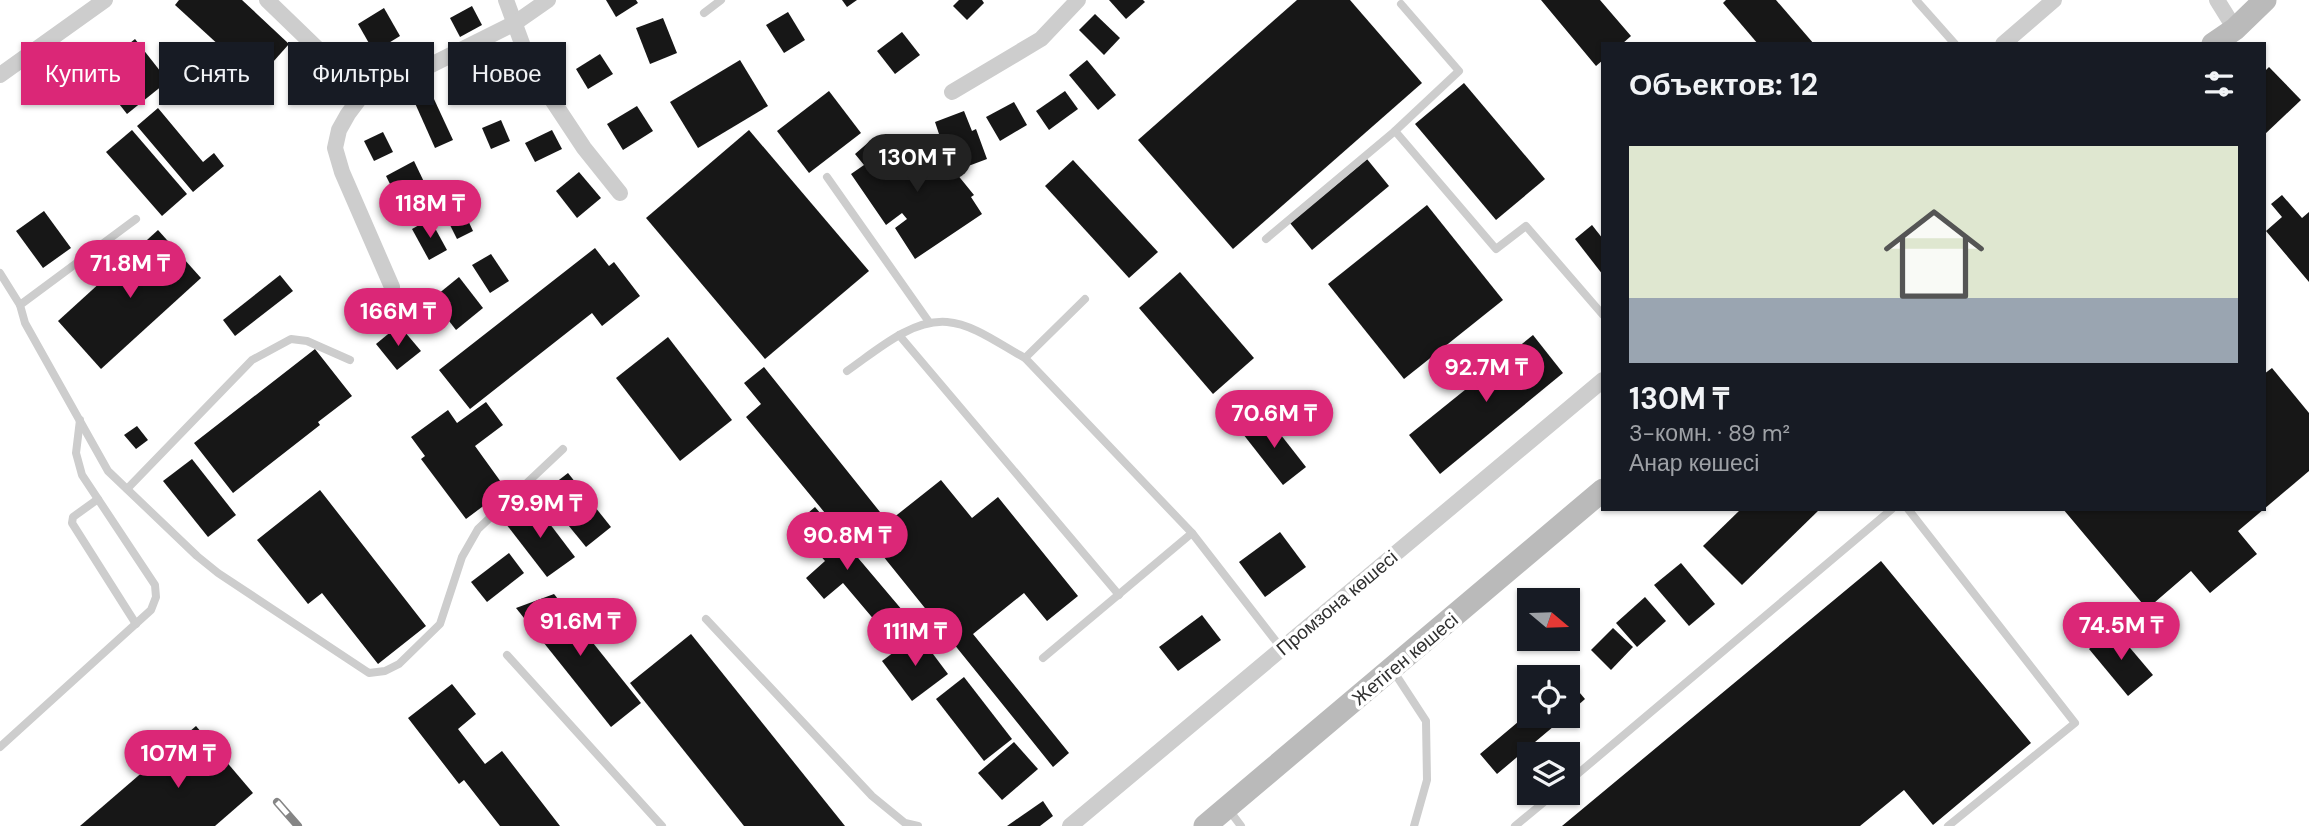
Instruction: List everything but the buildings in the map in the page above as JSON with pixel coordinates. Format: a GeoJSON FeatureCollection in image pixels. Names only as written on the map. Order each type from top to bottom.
{"type":"FeatureCollection","features":[{"type":"Feature","properties":{"kind":"street"},"geometry":{"type":"LineString","coordinates":[[0,75],[105,0]]}},
{"type":"Feature","properties":{"kind":"street"},"geometry":{"type":"LineString","coordinates":[[267,0],[310,42]]}},
{"type":"Feature","properties":{"kind":"street"},"geometry":{"type":"LineString","coordinates":[[506,0],[531,68],[584,148],[620,193]]}},
{"type":"Feature","properties":{"kind":"street"},"geometry":{"type":"LineString","coordinates":[[434,64],[515,23],[548,0]]}},
{"type":"Feature","properties":{"kind":"street"},"geometry":{"type":"LineString","coordinates":[[952,92],[1041,39],[1078,0]]}},
{"type":"Feature","properties":{"kind":"street"},"geometry":{"type":"LineString","coordinates":[[2005,42],[2054,0]]}},
{"type":"Feature","properties":{"kind":"street"},"geometry":{"type":"LineString","coordinates":[[2217,0],[2235,29]]}},
{"type":"Feature","properties":{"kind":"street"},"geometry":{"type":"LineString","coordinates":[[2216,42],[2235,29],[2265,0]]}},
{"type":"Feature","properties":{"kind":"street"},"geometry":{"type":"LineString","coordinates":[[355,105],[339,130],[335,148],[342,172],[392,286]]}},
{"type":"Feature","properties":{"kind":"street","name":"Промзона көшесі"},"geometry":{"type":"LineString","coordinates":[[1070,826],[1601,382]]}},
{"type":"Feature","properties":{"kind":"street","name":"Жетіген көшесі"},"geometry":{"type":"LineString","coordinates":[[1205,826],[1601,492]]}},
{"type":"Feature","properties":{"kind":"lane"},"geometry":{"type":"LineString","coordinates":[[704,13],[721,0]]}},
{"type":"Feature","properties":{"kind":"lane"},"geometry":{"type":"LineString","coordinates":[[1916,0],[1953,42]]}},
{"type":"Feature","properties":{"kind":"lane"},"geometry":{"type":"LineString","coordinates":[[1266,239],[1395,131],[1460,71],[1401,5]]}},
{"type":"Feature","properties":{"kind":"lane"},"geometry":{"type":"LineString","coordinates":[[1395,131],[1496,249],[1526,226],[1601,312]]}},
{"type":"Feature","properties":{"kind":"lane"},"geometry":{"type":"LineString","coordinates":[[827,177],[929,322]]}},
{"type":"Feature","properties":{"kind":"lane"},"geometry":{"type":"LineString","coordinates":[[20,305],[136,219]]}},
{"type":"Feature","properties":{"kind":"lane"},"geometry":{"type":"LineString","coordinates":[[0,273],[20,305],[25,323],[108,471],[197,556],[234,586],[369,673],[377,673],[399,664],[440,624],[462,557],[478,529],[563,449]]}},
{"type":"Feature","properties":{"kind":"lane"},"geometry":{"type":"LineString","coordinates":[[1025,358],[1085,299]]}},
{"type":"Feature","properties":{"kind":"lane"},"geometry":{"type":"LineString","coordinates":[[847,370],[899,335],[929,322],[949,321],[971,328],[1025,358],[1192,533],[1282,649]]}},
{"type":"Feature","properties":{"kind":"lane"},"geometry":{"type":"LineString","coordinates":[[899,335],[1119,595]]}},
{"type":"Feature","properties":{"kind":"lane"},"geometry":{"type":"LineString","coordinates":[[127,489],[251,360],[291,339],[307,341],[350,360]]}},
{"type":"Feature","properties":{"kind":"lane"},"geometry":{"type":"LineString","coordinates":[[0,747],[151,610],[156,597],[155,585],[82,475],[76,453],[80,420]]}},
{"type":"Feature","properties":{"kind":"lane"},"geometry":{"type":"LineString","coordinates":[[98,499],[73,517],[72,523],[136,624]]}},
{"type":"Feature","properties":{"kind":"lane"},"geometry":{"type":"LineString","coordinates":[[1580,772],[1890,511]]}},
{"type":"Feature","properties":{"kind":"lane"},"geometry":{"type":"LineString","coordinates":[[1910,511],[2075,723],[1948,826]]}},
{"type":"Feature","properties":{"kind":"lane"},"geometry":{"type":"LineString","coordinates":[[1043,657],[1192,533]]}},
{"type":"Feature","properties":{"kind":"lane"},"geometry":{"type":"LineString","coordinates":[[706,619],[872,796],[905,823],[918,826]]}},
{"type":"Feature","properties":{"kind":"lane"},"geometry":{"type":"LineString","coordinates":[[507,655],[662,826]]}},
{"type":"Feature","properties":{"kind":"lane"},"geometry":{"type":"LineString","coordinates":[[1392,669],[1426,721],[1427,780],[1414,826]]}},
{"type":"Feature","properties":{"kind":"lane"},"geometry":{"type":"LineString","coordinates":[[1515,826],[1540,805]]}},
{"type":"Feature","properties":{"kind":"lane"},"geometry":{"type":"LineString","coordinates":[[1227,807],[1241,826]]}},
{"type":"Feature","properties":{"kind":"railway"},"geometry":{"type":"LineString","coordinates":[[277,802],[298,826]]}}]}
